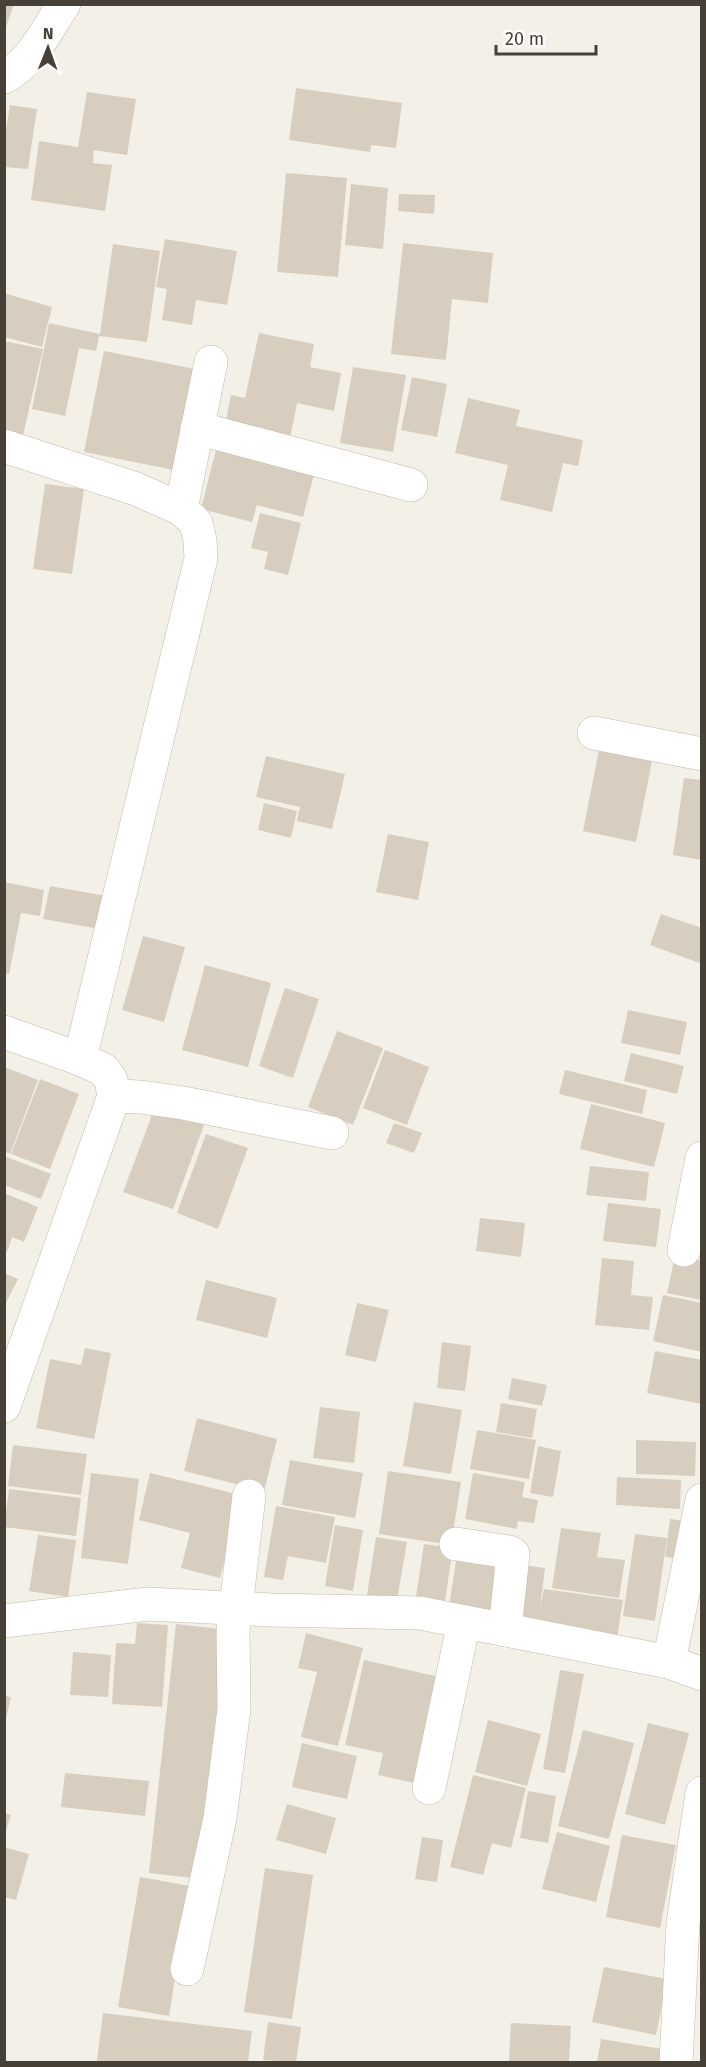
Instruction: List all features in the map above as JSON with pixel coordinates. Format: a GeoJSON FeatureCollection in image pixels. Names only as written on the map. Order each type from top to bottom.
{"type":"FeatureCollection","features":[{"type":"Feature","properties":{"kind":"street"},"geometry":{"type":"LineString","coordinates":[[4,77],[15,72],[26,61],[64,4]]}},
{"type":"Feature","properties":{"kind":"street"},"geometry":{"type":"LineString","coordinates":[[181,509],[211,362]]}},
{"type":"Feature","properties":{"kind":"street"},"geometry":{"type":"LineString","coordinates":[[197,428],[411,485]]}},
{"type":"Feature","properties":{"kind":"street"},"geometry":{"type":"LineString","coordinates":[[4,447],[136,489],[181,509],[196,523],[200,540],[201,558],[80,1059]]}},
{"type":"Feature","properties":{"kind":"street"},"geometry":{"type":"LineString","coordinates":[[594,733],[702,754]]}},
{"type":"Feature","properties":{"kind":"street"},"geometry":{"type":"LineString","coordinates":[[4,1032],[104,1070],[111,1080],[114,1096],[4,1406]]}},
{"type":"Feature","properties":{"kind":"street"},"geometry":{"type":"LineString","coordinates":[[114,1096],[183,1103],[332,1133]]}},
{"type":"Feature","properties":{"kind":"street"},"geometry":{"type":"LineString","coordinates":[[684,1250],[702,1158]]}},
{"type":"Feature","properties":{"kind":"street"},"geometry":{"type":"LineString","coordinates":[[187,1969],[221,1807],[234,1709],[233,1632],[249,1496]]}},
{"type":"Feature","properties":{"kind":"street"},"geometry":{"type":"LineString","coordinates":[[669,1662],[702,1500]]}},
{"type":"Feature","properties":{"kind":"street"},"geometry":{"type":"LineString","coordinates":[[456,1544],[513,1554],[505,1630]]}},
{"type":"Feature","properties":{"kind":"street"},"geometry":{"type":"LineString","coordinates":[[4,1621],[147,1604],[272,1610],[420,1613],[669,1662],[702,1674]]}},
{"type":"Feature","properties":{"kind":"street"},"geometry":{"type":"LineString","coordinates":[[429,1788],[465,1622]]}},
{"type":"Feature","properties":{"kind":"street"},"geometry":{"type":"LineString","coordinates":[[676,2062],[682,1924],[702,1793]]}},
{"type":"Feature","properties":{"kind":"building"},"geometry":{"type":"Polygon","coordinates":[[[4,4],[14,4],[5,30],[4,30],[4,4]]]}},
{"type":"Feature","properties":{"kind":"building"},"geometry":{"type":"Polygon","coordinates":[[[296,88],[402,103],[396,148],[371,145],[370,152],[289,140],[296,88]]]}},
{"type":"Feature","properties":{"kind":"building"},"geometry":{"type":"Polygon","coordinates":[[[87,92],[136,99],[127,155],[94,150],[93,163],[112,165],[105,211],[31,200],[39,141],[78,147],[87,92]]]}},
{"type":"Feature","properties":{"kind":"building"},"geometry":{"type":"Polygon","coordinates":[[[10,105],[37,109],[28,169],[4,167],[4,142],[10,105]]]}},
{"type":"Feature","properties":{"kind":"building"},"geometry":{"type":"Polygon","coordinates":[[[286,173],[347,178],[338,277],[277,272],[286,173]]]}},
{"type":"Feature","properties":{"kind":"building"},"geometry":{"type":"Polygon","coordinates":[[[351,184],[388,188],[383,249],[345,245],[351,184]]]}},
{"type":"Feature","properties":{"kind":"building"},"geometry":{"type":"Polygon","coordinates":[[[399,194],[435,195],[434,214],[398,211],[399,194]]]}},
{"type":"Feature","properties":{"kind":"building"},"geometry":{"type":"Polygon","coordinates":[[[165,239],[237,251],[227,305],[196,300],[192,325],[162,320],[167,289],[156,287],[165,239]]]}},
{"type":"Feature","properties":{"kind":"building"},"geometry":{"type":"Polygon","coordinates":[[[403,243],[493,253],[488,303],[452,299],[446,360],[391,354],[403,243]]]}},
{"type":"Feature","properties":{"kind":"building"},"geometry":{"type":"Polygon","coordinates":[[[113,244],[160,251],[147,342],[99,336],[96,351],[79,348],[65,416],[32,409],[49,323],[100,334],[113,244]]]}},
{"type":"Feature","properties":{"kind":"building"},"geometry":{"type":"Polygon","coordinates":[[[4,293],[52,307],[42,347],[4,337],[4,293]]]}},
{"type":"Feature","properties":{"kind":"building"},"geometry":{"type":"Polygon","coordinates":[[[259,333],[314,344],[310,367],[341,373],[334,411],[297,403],[289,443],[224,430],[231,395],[245,398],[259,333]]]}},
{"type":"Feature","properties":{"kind":"building"},"geometry":{"type":"Polygon","coordinates":[[[4,341],[43,349],[23,435],[4,431],[4,341]]]}},
{"type":"Feature","properties":{"kind":"building"},"geometry":{"type":"Polygon","coordinates":[[[104,351],[195,369],[174,470],[84,452],[104,351]]]}},
{"type":"Feature","properties":{"kind":"building"},"geometry":{"type":"Polygon","coordinates":[[[353,367],[406,375],[393,452],[340,443],[353,367]]]}},
{"type":"Feature","properties":{"kind":"building"},"geometry":{"type":"Polygon","coordinates":[[[412,377],[447,384],[437,437],[401,430],[412,377]]]}},
{"type":"Feature","properties":{"kind":"building"},"geometry":{"type":"Polygon","coordinates":[[[468,398],[520,410],[516,426],[583,440],[578,466],[563,463],[552,512],[500,500],[508,465],[455,453],[468,398]]]}},
{"type":"Feature","properties":{"kind":"building"},"geometry":{"type":"Polygon","coordinates":[[[219,438],[317,463],[303,517],[257,505],[252,522],[201,509],[219,438]]]}},
{"type":"Feature","properties":{"kind":"building"},"geometry":{"type":"Polygon","coordinates":[[[45,484],[84,489],[72,574],[33,569],[45,484]]]}},
{"type":"Feature","properties":{"kind":"building"},"geometry":{"type":"Polygon","coordinates":[[[260,513],[301,523],[288,575],[264,569],[268,552],[251,548],[260,513]]]}},
{"type":"Feature","properties":{"kind":"building"},"geometry":{"type":"Polygon","coordinates":[[[599,750],[652,761],[636,842],[583,831],[599,750]]]}},
{"type":"Feature","properties":{"kind":"building"},"geometry":{"type":"Polygon","coordinates":[[[266,756],[345,774],[332,829],[297,821],[300,807],[256,797],[266,756]]]}},
{"type":"Feature","properties":{"kind":"building"},"geometry":{"type":"Polygon","coordinates":[[[684,778],[702,780],[702,860],[673,855],[684,778]]]}},
{"type":"Feature","properties":{"kind":"building"},"geometry":{"type":"Polygon","coordinates":[[[264,803],[297,811],[291,838],[258,830],[264,803]]]}},
{"type":"Feature","properties":{"kind":"building"},"geometry":{"type":"Polygon","coordinates":[[[388,834],[429,842],[418,900],[376,892],[388,834]]]}},
{"type":"Feature","properties":{"kind":"building"},"geometry":{"type":"Polygon","coordinates":[[[4,882],[44,890],[40,916],[21,913],[9,974],[4,973],[4,882]]]}},
{"type":"Feature","properties":{"kind":"building"},"geometry":{"type":"Polygon","coordinates":[[[50,886],[112,897],[106,930],[43,919],[50,886]]]}},
{"type":"Feature","properties":{"kind":"building"},"geometry":{"type":"Polygon","coordinates":[[[661,914],[702,928],[702,964],[650,945],[661,914]]]}},
{"type":"Feature","properties":{"kind":"building"},"geometry":{"type":"Polygon","coordinates":[[[143,936],[185,947],[164,1022],[122,1010],[143,936]]]}},
{"type":"Feature","properties":{"kind":"building"},"geometry":{"type":"Polygon","coordinates":[[[205,965],[271,983],[248,1067],[182,1050],[205,965]]]}},
{"type":"Feature","properties":{"kind":"building"},"geometry":{"type":"Polygon","coordinates":[[[285,988],[319,999],[293,1078],[259,1066],[285,988]]]}},
{"type":"Feature","properties":{"kind":"building"},"geometry":{"type":"Polygon","coordinates":[[[628,1010],[687,1022],[680,1055],[621,1043],[628,1010]]]}},
{"type":"Feature","properties":{"kind":"building"},"geometry":{"type":"Polygon","coordinates":[[[337,1031],[383,1048],[353,1125],[308,1107],[337,1031]]]}},
{"type":"Feature","properties":{"kind":"building"},"geometry":{"type":"Polygon","coordinates":[[[385,1050],[429,1067],[407,1125],[363,1108],[385,1050]]]}},
{"type":"Feature","properties":{"kind":"building"},"geometry":{"type":"Polygon","coordinates":[[[631,1053],[684,1066],[677,1094],[624,1081],[631,1053]]]}},
{"type":"Feature","properties":{"kind":"building"},"geometry":{"type":"Polygon","coordinates":[[[4,1067],[38,1080],[10,1154],[4,1151],[4,1067]]]}},
{"type":"Feature","properties":{"kind":"building"},"geometry":{"type":"Polygon","coordinates":[[[565,1070],[647,1090],[642,1114],[559,1094],[565,1070]]]}},
{"type":"Feature","properties":{"kind":"building"},"geometry":{"type":"Polygon","coordinates":[[[40,1079],[79,1094],[50,1169],[11,1154],[40,1079]]]}},
{"type":"Feature","properties":{"kind":"building"},"geometry":{"type":"Polygon","coordinates":[[[591,1104],[665,1123],[654,1167],[580,1149],[591,1104]]]}},
{"type":"Feature","properties":{"kind":"building"},"geometry":{"type":"Polygon","coordinates":[[[155,1107],[204,1125],[173,1209],[123,1192],[155,1107]]]}},
{"type":"Feature","properties":{"kind":"building"},"geometry":{"type":"Polygon","coordinates":[[[394,1123],[422,1133],[414,1153],[386,1143],[394,1123]]]}},
{"type":"Feature","properties":{"kind":"building"},"geometry":{"type":"Polygon","coordinates":[[[206,1134],[248,1148],[218,1229],[177,1213],[206,1134]]]}},
{"type":"Feature","properties":{"kind":"building"},"geometry":{"type":"Polygon","coordinates":[[[4,1156],[51,1174],[41,1199],[4,1185],[4,1156]]]}},
{"type":"Feature","properties":{"kind":"building"},"geometry":{"type":"Polygon","coordinates":[[[590,1166],[649,1172],[646,1201],[586,1195],[590,1166]]]}},
{"type":"Feature","properties":{"kind":"building"},"geometry":{"type":"Polygon","coordinates":[[[4,1193],[38,1207],[24,1242],[12,1237],[7,1252],[4,1250],[4,1193]]]}},
{"type":"Feature","properties":{"kind":"building"},"geometry":{"type":"Polygon","coordinates":[[[608,1203],[661,1209],[656,1247],[603,1241],[608,1203]]]}},
{"type":"Feature","properties":{"kind":"building"},"geometry":{"type":"Polygon","coordinates":[[[480,1218],[525,1223],[521,1257],[476,1251],[480,1218]]]}},
{"type":"Feature","properties":{"kind":"building"},"geometry":{"type":"Polygon","coordinates":[[[675,1255],[702,1261],[702,1300],[667,1293],[675,1255]]]}},
{"type":"Feature","properties":{"kind":"building"},"geometry":{"type":"Polygon","coordinates":[[[602,1258],[634,1261],[631,1295],[653,1297],[649,1330],[595,1325],[602,1258]]]}},
{"type":"Feature","properties":{"kind":"building"},"geometry":{"type":"Polygon","coordinates":[[[4,1273],[18,1279],[4,1307],[4,1273]]]}},
{"type":"Feature","properties":{"kind":"building"},"geometry":{"type":"Polygon","coordinates":[[[206,1280],[277,1298],[267,1338],[196,1320],[206,1280]]]}},
{"type":"Feature","properties":{"kind":"building"},"geometry":{"type":"Polygon","coordinates":[[[663,1295],[702,1303],[702,1352],[653,1341],[663,1295]]]}},
{"type":"Feature","properties":{"kind":"building"},"geometry":{"type":"Polygon","coordinates":[[[357,1303],[389,1310],[376,1362],[345,1355],[357,1303]]]}},
{"type":"Feature","properties":{"kind":"building"},"geometry":{"type":"Polygon","coordinates":[[[442,1342],[471,1346],[465,1391],[437,1388],[442,1342]]]}},
{"type":"Feature","properties":{"kind":"building"},"geometry":{"type":"Polygon","coordinates":[[[85,1348],[111,1353],[94,1439],[36,1428],[50,1359],[81,1365],[85,1348]]]}},
{"type":"Feature","properties":{"kind":"building"},"geometry":{"type":"Polygon","coordinates":[[[655,1351],[702,1360],[702,1404],[647,1393],[655,1351]]]}},
{"type":"Feature","properties":{"kind":"building"},"geometry":{"type":"Polygon","coordinates":[[[512,1378],[547,1385],[542,1406],[508,1399],[512,1378]]]}},
{"type":"Feature","properties":{"kind":"building"},"geometry":{"type":"Polygon","coordinates":[[[414,1402],[462,1410],[451,1474],[403,1466],[414,1402]]]}},
{"type":"Feature","properties":{"kind":"building"},"geometry":{"type":"Polygon","coordinates":[[[501,1403],[537,1409],[532,1438],[496,1432],[501,1403]]]}},
{"type":"Feature","properties":{"kind":"building"},"geometry":{"type":"Polygon","coordinates":[[[320,1407],[360,1412],[354,1463],[313,1458],[320,1407]]]}},
{"type":"Feature","properties":{"kind":"building"},"geometry":{"type":"Polygon","coordinates":[[[197,1418],[277,1439],[264,1491],[184,1471],[197,1418]]]}},
{"type":"Feature","properties":{"kind":"building"},"geometry":{"type":"Polygon","coordinates":[[[477,1430],[536,1440],[529,1479],[470,1469],[477,1430]]]}},
{"type":"Feature","properties":{"kind":"building"},"geometry":{"type":"Polygon","coordinates":[[[636,1440],[696,1442],[695,1476],[636,1474],[636,1440]]]}},
{"type":"Feature","properties":{"kind":"building"},"geometry":{"type":"Polygon","coordinates":[[[13,1445],[87,1454],[81,1495],[8,1486],[13,1445]]]}},
{"type":"Feature","properties":{"kind":"building"},"geometry":{"type":"Polygon","coordinates":[[[538,1446],[561,1451],[553,1497],[530,1493],[538,1446]]]}},
{"type":"Feature","properties":{"kind":"building"},"geometry":{"type":"Polygon","coordinates":[[[290,1460],[363,1473],[355,1518],[282,1505],[290,1460]]]}},
{"type":"Feature","properties":{"kind":"building"},"geometry":{"type":"Polygon","coordinates":[[[388,1471],[461,1482],[451,1545],[379,1534],[388,1471]]]}},
{"type":"Feature","properties":{"kind":"building"},"geometry":{"type":"Polygon","coordinates":[[[91,1473],[139,1479],[128,1564],[81,1558],[91,1473]]]}},
{"type":"Feature","properties":{"kind":"building"},"geometry":{"type":"Polygon","coordinates":[[[150,1473],[241,1495],[220,1578],[181,1568],[190,1533],[139,1520],[150,1473]]]}},
{"type":"Feature","properties":{"kind":"building"},"geometry":{"type":"Polygon","coordinates":[[[473,1473],[525,1482],[522,1497],[538,1500],[534,1523],[518,1521],[517,1529],[465,1519],[473,1473]]]}},
{"type":"Feature","properties":{"kind":"building"},"geometry":{"type":"Polygon","coordinates":[[[617,1477],[681,1480],[680,1509],[616,1505],[617,1477]]]}},
{"type":"Feature","properties":{"kind":"building"},"geometry":{"type":"Polygon","coordinates":[[[9,1489],[81,1498],[76,1536],[4,1527],[9,1489]]]}},
{"type":"Feature","properties":{"kind":"building"},"geometry":{"type":"Polygon","coordinates":[[[276,1506],[335,1517],[326,1563],[288,1556],[283,1580],[264,1577],[276,1506]]]}},
{"type":"Feature","properties":{"kind":"building"},"geometry":{"type":"Polygon","coordinates":[[[670,1519],[693,1522],[688,1560],[665,1557],[670,1519]]]}},
{"type":"Feature","properties":{"kind":"building"},"geometry":{"type":"Polygon","coordinates":[[[335,1525],[363,1530],[353,1591],[325,1586],[335,1525]]]}},
{"type":"Feature","properties":{"kind":"building"},"geometry":{"type":"Polygon","coordinates":[[[561,1528],[601,1533],[597,1557],[625,1560],[619,1598],[552,1588],[561,1528]]]}},
{"type":"Feature","properties":{"kind":"building"},"geometry":{"type":"Polygon","coordinates":[[[635,1534],[667,1538],[655,1621],[623,1616],[635,1534]]]}},
{"type":"Feature","properties":{"kind":"building"},"geometry":{"type":"Polygon","coordinates":[[[38,1535],[76,1540],[68,1597],[29,1591],[38,1535]]]}},
{"type":"Feature","properties":{"kind":"building"},"geometry":{"type":"Polygon","coordinates":[[[376,1537],[407,1542],[397,1600],[367,1595],[376,1537]]]}},
{"type":"Feature","properties":{"kind":"building"},"geometry":{"type":"Polygon","coordinates":[[[424,1544],[453,1548],[444,1607],[415,1603],[424,1544]]]}},
{"type":"Feature","properties":{"kind":"building"},"geometry":{"type":"Polygon","coordinates":[[[457,1555],[500,1562],[492,1613],[449,1606],[457,1555]]]}},
{"type":"Feature","properties":{"kind":"building"},"geometry":{"type":"Polygon","coordinates":[[[515,1564],[545,1568],[540,1607],[544,1589],[623,1600],[617,1638],[508,1620],[515,1564]]]}},
{"type":"Feature","properties":{"kind":"building"},"geometry":{"type":"Polygon","coordinates":[[[137,1623],[168,1625],[162,1707],[112,1704],[116,1643],[135,1644],[137,1623]]]}},
{"type":"Feature","properties":{"kind":"building"},"geometry":{"type":"Polygon","coordinates":[[[176,1624],[230,1630],[201,1879],[149,1873],[176,1624]]]}},
{"type":"Feature","properties":{"kind":"building"},"geometry":{"type":"Polygon","coordinates":[[[306,1633],[363,1648],[338,1746],[301,1737],[317,1672],[298,1668],[306,1633]]]}},
{"type":"Feature","properties":{"kind":"building"},"geometry":{"type":"Polygon","coordinates":[[[73,1652],[111,1655],[108,1697],[70,1695],[73,1652]]]}},
{"type":"Feature","properties":{"kind":"building"},"geometry":{"type":"Polygon","coordinates":[[[364,1660],[444,1678],[419,1784],[378,1775],[383,1753],[345,1745],[364,1660]]]}},
{"type":"Feature","properties":{"kind":"building"},"geometry":{"type":"Polygon","coordinates":[[[560,1670],[584,1674],[565,1773],[543,1769],[560,1670]]]}},
{"type":"Feature","properties":{"kind":"building"},"geometry":{"type":"Polygon","coordinates":[[[5,1696],[11,1697],[5,1723],[5,1696]]]}},
{"type":"Feature","properties":{"kind":"building"},"geometry":{"type":"Polygon","coordinates":[[[488,1720],[541,1734],[527,1786],[475,1772],[488,1720]]]}},
{"type":"Feature","properties":{"kind":"building"},"geometry":{"type":"Polygon","coordinates":[[[648,1723],[689,1733],[665,1825],[625,1814],[648,1723]]]}},
{"type":"Feature","properties":{"kind":"building"},"geometry":{"type":"Polygon","coordinates":[[[583,1730],[634,1743],[609,1839],[558,1826],[583,1730]]]}},
{"type":"Feature","properties":{"kind":"building"},"geometry":{"type":"Polygon","coordinates":[[[302,1743],[357,1756],[347,1799],[292,1787],[302,1743]]]}},
{"type":"Feature","properties":{"kind":"building"},"geometry":{"type":"Polygon","coordinates":[[[65,1773],[149,1781],[145,1816],[61,1807],[65,1773]]]}},
{"type":"Feature","properties":{"kind":"building"},"geometry":{"type":"Polygon","coordinates":[[[473,1775],[526,1788],[511,1848],[492,1843],[483,1875],[450,1867],[473,1775]]]}},
{"type":"Feature","properties":{"kind":"building"},"geometry":{"type":"Polygon","coordinates":[[[528,1791],[556,1796],[548,1843],[520,1838],[528,1791]]]}},
{"type":"Feature","properties":{"kind":"building"},"geometry":{"type":"Polygon","coordinates":[[[287,1804],[336,1818],[326,1854],[276,1840],[287,1804]]]}},
{"type":"Feature","properties":{"kind":"building"},"geometry":{"type":"Polygon","coordinates":[[[4,1813],[11,1815],[5,1834],[4,1833],[4,1813]]]}},
{"type":"Feature","properties":{"kind":"building"},"geometry":{"type":"Polygon","coordinates":[[[557,1832],[610,1846],[596,1902],[542,1889],[557,1832]]]}},
{"type":"Feature","properties":{"kind":"building"},"geometry":{"type":"Polygon","coordinates":[[[622,1835],[676,1845],[660,1928],[606,1917],[622,1835]]]}},
{"type":"Feature","properties":{"kind":"building"},"geometry":{"type":"Polygon","coordinates":[[[422,1837],[443,1840],[437,1882],[415,1879],[422,1837]]]}},
{"type":"Feature","properties":{"kind":"building"},"geometry":{"type":"Polygon","coordinates":[[[4,1847],[29,1854],[16,1900],[4,1897],[4,1847]]]}},
{"type":"Feature","properties":{"kind":"building"},"geometry":{"type":"Polygon","coordinates":[[[265,1868],[313,1875],[292,2019],[244,2012],[265,1868]]]}},
{"type":"Feature","properties":{"kind":"building"},"geometry":{"type":"Polygon","coordinates":[[[140,1877],[190,1886],[169,2016],[118,2007],[140,1877]]]}},
{"type":"Feature","properties":{"kind":"building"},"geometry":{"type":"Polygon","coordinates":[[[604,1967],[667,1979],[656,2035],[592,2022],[604,1967]]]}},
{"type":"Feature","properties":{"kind":"building"},"geometry":{"type":"Polygon","coordinates":[[[103,2013],[252,2031],[248,2062],[97,2061],[103,2013]]]}},
{"type":"Feature","properties":{"kind":"building"},"geometry":{"type":"Polygon","coordinates":[[[268,2022],[301,2027],[296,2062],[263,2060],[268,2022]]]}},
{"type":"Feature","properties":{"kind":"building"},"geometry":{"type":"Polygon","coordinates":[[[511,2023],[571,2026],[569,2062],[509,2062],[511,2023]]]}},
{"type":"Feature","properties":{"kind":"building"},"geometry":{"type":"Polygon","coordinates":[[[601,2039],[674,2051],[672,2062],[597,2062],[601,2039]]]}}]}
